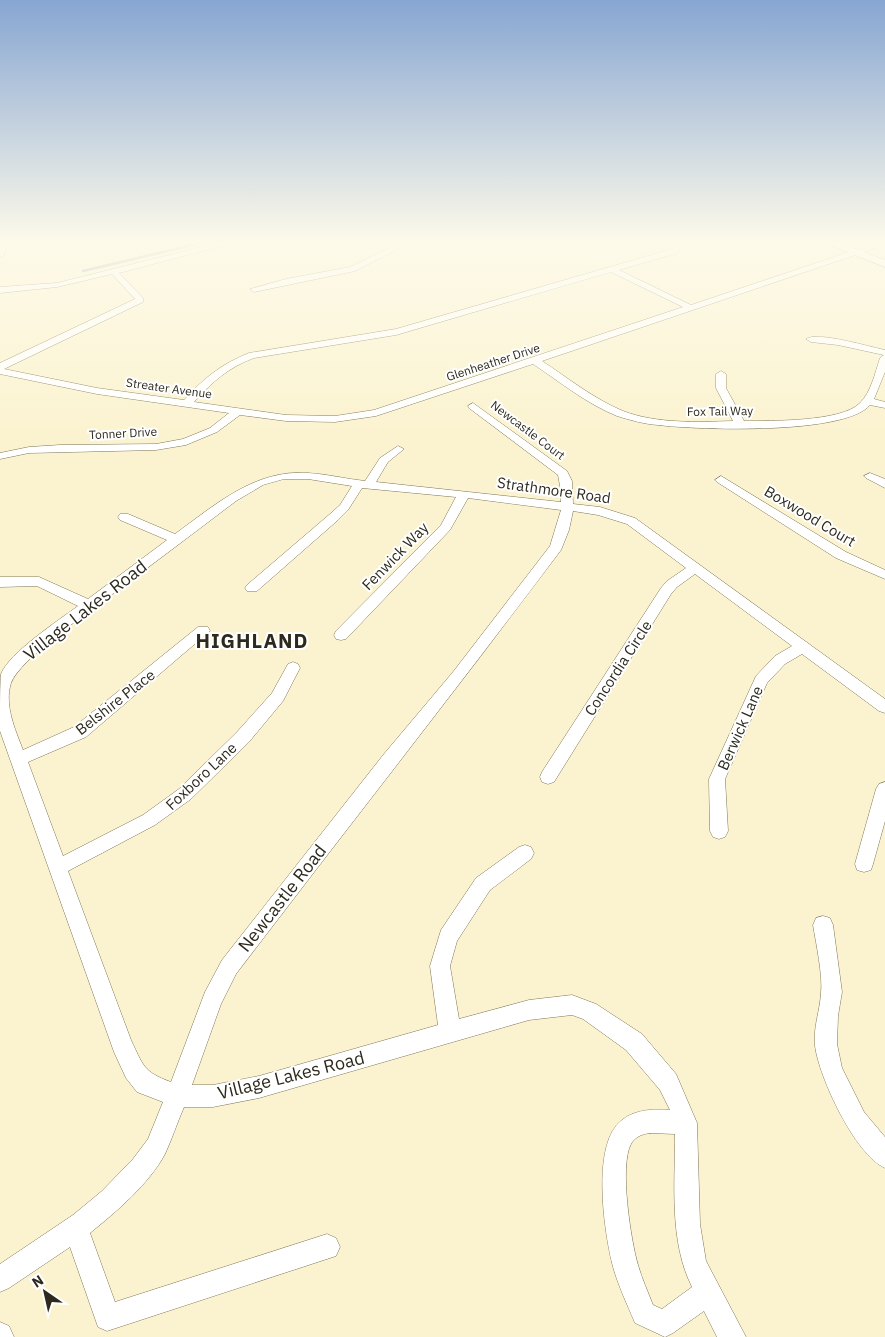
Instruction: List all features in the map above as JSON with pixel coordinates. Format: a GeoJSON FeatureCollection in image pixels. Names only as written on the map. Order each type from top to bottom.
{"type":"FeatureCollection","features":[{"type":"Feature","properties":{"kind":"street"},"geometry":{"type":"LineString","coordinates":[[0,367],[128,305]]}},
{"type":"Feature","properties":{"kind":"street"},"geometry":{"type":"LineString","coordinates":[[188,403],[216,373],[229,363],[252,355],[396,332],[493,305]]}},
{"type":"Feature","properties":{"kind":"street"},"geometry":{"type":"LineString","coordinates":[[686,305],[691,308]]}},
{"type":"Feature","properties":{"kind":"street","name":"Glenheather Drive"},"geometry":{"type":"LineString","coordinates":[[335,419],[376,413],[699,305]]}},
{"type":"Feature","properties":{"kind":"street"},"geometry":{"type":"LineString","coordinates":[[811,339],[838,342],[885,353]]}},
{"type":"Feature","properties":{"kind":"street"},"geometry":{"type":"LineString","coordinates":[[885,358],[868,401],[885,405]]}},
{"type":"Feature","properties":{"kind":"street","name":"Fox Tail Way"},"geometry":{"type":"LineString","coordinates":[[536,361],[604,406],[637,418],[680,424],[740,424],[824,420],[844,416],[858,410],[868,401]]}},
{"type":"Feature","properties":{"kind":"street","name":"Streater Avenue"},"geometry":{"type":"LineString","coordinates":[[0,371],[98,391],[286,418],[335,419]]}},
{"type":"Feature","properties":{"kind":"street"},"geometry":{"type":"LineString","coordinates":[[721,374],[721,388],[740,424]]}},
{"type":"Feature","properties":{"kind":"street","name":"Newcastle Court"},"geometry":{"type":"LineString","coordinates":[[473,406],[563,473],[569,488],[566,507]]}},
{"type":"Feature","properties":{"kind":"street","name":"Tonner Drive"},"geometry":{"type":"LineString","coordinates":[[0,456],[15,451],[55,448],[108,450],[157,446],[194,439],[225,424],[238,411]]}},
{"type":"Feature","properties":{"kind":"street"},"geometry":{"type":"LineString","coordinates":[[252,588],[334,518],[384,460],[398,449]]}},
{"type":"Feature","properties":{"kind":"street","name":"Strathmore Road"},"geometry":{"type":"LineString","coordinates":[[176,539],[232,498],[266,480],[283,476],[308,476],[364,485],[464,494],[600,511],[631,521],[885,707]]}},
{"type":"Feature","properties":{"kind":"street"},"geometry":{"type":"LineString","coordinates":[[870,476],[885,484]]}},
{"type":"Feature","properties":{"kind":"street","name":"Boxwood Court"},"geometry":{"type":"LineString","coordinates":[[721,480],[841,555],[885,575]]}},
{"type":"Feature","properties":{"kind":"street","name":"Fenwick Way"},"geometry":{"type":"LineString","coordinates":[[341,635],[442,532],[464,494]]}},
{"type":"Feature","properties":{"kind":"street","name":"Newcastle Road"},"geometry":{"type":"LineString","coordinates":[[0,1279],[76,1228],[111,1200],[141,1167],[156,1147],[177,1096],[212,999],[229,967],[551,556],[560,537],[566,507]]}},
{"type":"Feature","properties":{"kind":"street"},"geometry":{"type":"LineString","coordinates":[[124,517],[176,539]]}},
{"type":"Feature","properties":{"kind":"street","name":"Village Lakes Road"},"geometry":{"type":"LineString","coordinates":[[176,539],[47,636],[6,671],[3,684],[2,704],[4,720],[122,1044],[134,1070],[145,1084],[177,1096],[212,1096],[259,1087],[529,1010],[572,1005],[590,1011],[634,1042],[668,1082],[680,1106],[686,1123],[688,1224],[694,1264],[734,1337]]}},
{"type":"Feature","properties":{"kind":"street","name":"Concordia Circle"},"geometry":{"type":"LineString","coordinates":[[548,777],[666,591],[677,579],[696,567]]}},
{"type":"Feature","properties":{"kind":"street"},"geometry":{"type":"LineString","coordinates":[[0,582],[39,581],[89,605]]}},
{"type":"Feature","properties":{"kind":"street","name":"Belshire Place"},"geometry":{"type":"LineString","coordinates":[[18,758],[90,726],[202,631]]}},
{"type":"Feature","properties":{"kind":"street","name":"Berwick Lane"},"geometry":{"type":"LineString","coordinates":[[719,831],[717,779],[761,680],[780,660],[804,646]]}},
{"type":"Feature","properties":{"kind":"street","name":"Foxboro Lane"},"geometry":{"type":"LineString","coordinates":[[57,868],[149,820],[185,794],[243,737],[278,697],[293,668]]}},
{"type":"Feature","properties":{"kind":"street"},"geometry":{"type":"LineString","coordinates":[[864,864],[885,789]]}},
{"type":"Feature","properties":{"kind":"street"},"geometry":{"type":"LineString","coordinates":[[450,1032],[440,966],[448,937],[483,884],[525,853]]}},
{"type":"Feature","properties":{"kind":"street"},"geometry":{"type":"LineString","coordinates":[[823,925],[832,992],[826,1016],[826,1044],[831,1070],[856,1120],[885,1156]]}},
{"type":"Feature","properties":{"kind":"street"},"geometry":{"type":"LineString","coordinates":[[686,1123],[644,1121],[628,1129],[616,1151],[615,1200],[625,1264],[644,1314],[664,1324],[708,1292]]}},
{"type":"Feature","properties":{"kind":"street"},"geometry":{"type":"LineString","coordinates":[[76,1228],[107,1318],[327,1247]]}},
{"type":"Feature","properties":{"kind":"district","name":"HIGHLAND"},"geometry":{"type":"Point","coordinates":[252,640]}}]}
